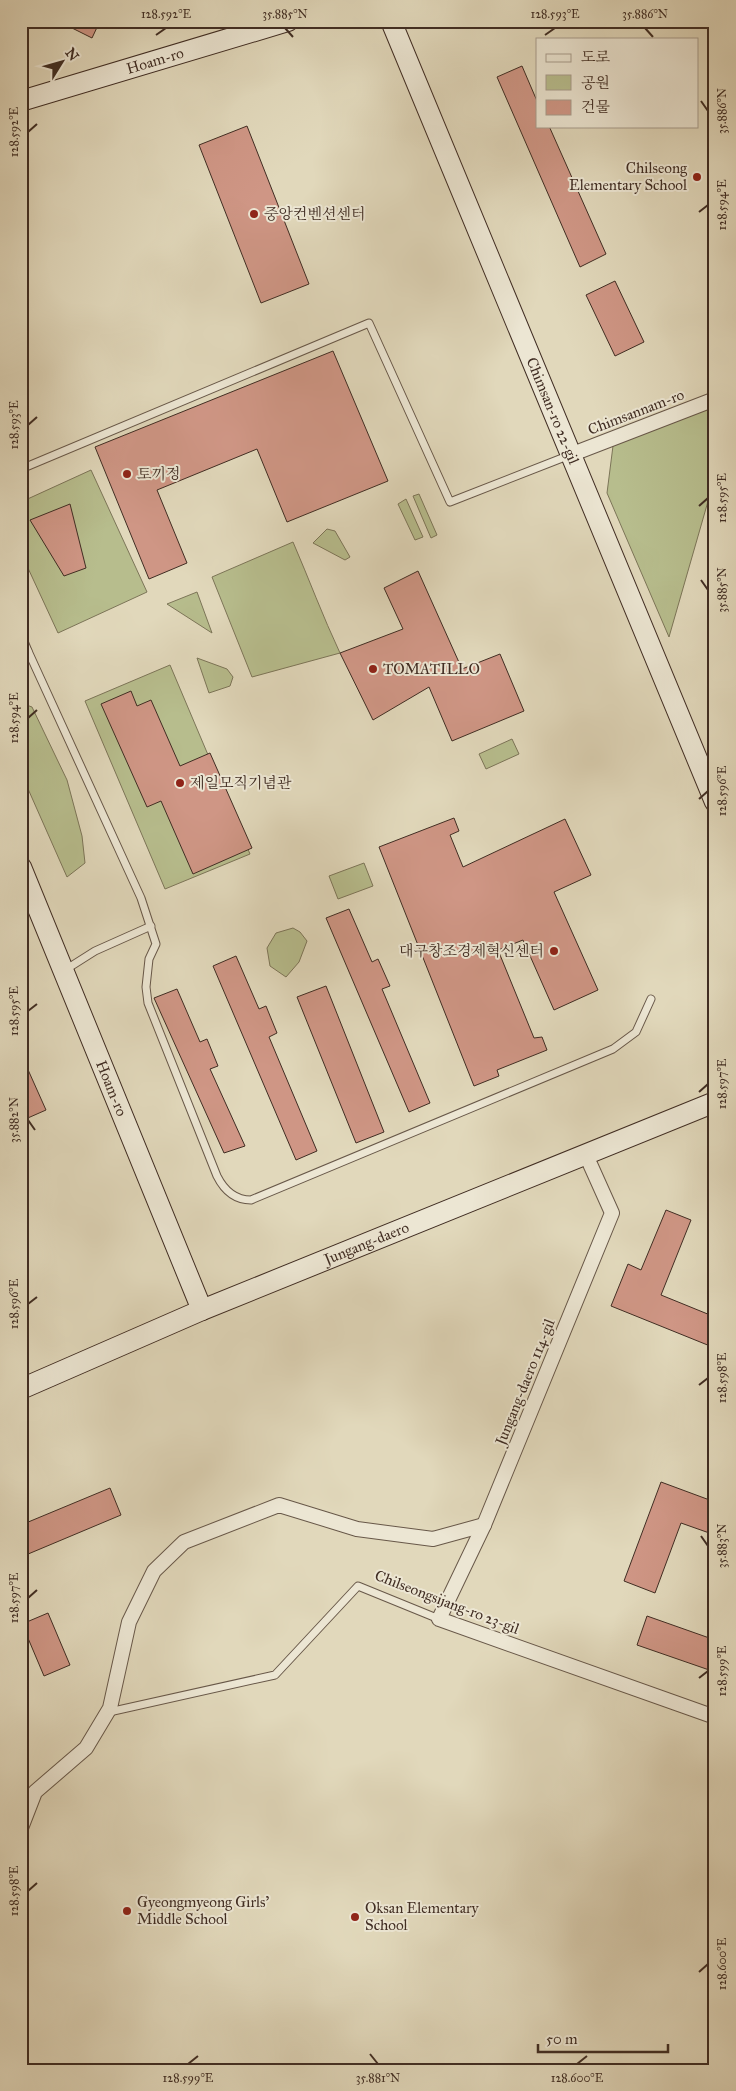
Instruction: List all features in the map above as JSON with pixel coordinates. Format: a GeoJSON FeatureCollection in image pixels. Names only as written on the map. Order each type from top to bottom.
{"type":"FeatureCollection","features":[{"type":"Feature","properties":{"kind":"main road","name":"Hoam-ro"},"geometry":{"type":"LineString","coordinates":[[21,101],[288,21]]}},
{"type":"Feature","properties":{"kind":"main road","name":"Chimsan-ro 22-gil"},"geometry":{"type":"LineString","coordinates":[[391,21],[715,802]]}},
{"type":"Feature","properties":{"kind":"main road","name":"Hoam-ro"},"geometry":{"type":"LineString","coordinates":[[21,867],[202,1310]]}},
{"type":"Feature","properties":{"kind":"main road","name":"Jungang-daero"},"geometry":{"type":"LineString","coordinates":[[21,1389],[202,1310],[715,1102]]}},
{"type":"Feature","properties":{"kind":"street","name":"Chimsannam-ro"},"geometry":{"type":"LineString","coordinates":[[570,455],[715,399]]}},
{"type":"Feature","properties":{"kind":"street","name":"Jungang-daero 114-gil"},"geometry":{"type":"LineString","coordinates":[[439,1619],[484,1525],[612,1213],[586,1155]]}},
{"type":"Feature","properties":{"kind":"street"},"geometry":{"type":"LineString","coordinates":[[21,1828],[35,1792],[86,1748],[108,1712],[129,1622],[154,1571],[184,1542],[278,1505],[357,1529],[433,1538],[484,1525]]}},
{"type":"Feature","properties":{"kind":"street","name":"Chilseongsijang-ro 23-gil"},"geometry":{"type":"LineString","coordinates":[[439,1619],[715,1717]]}},
{"type":"Feature","properties":{"kind":"lane"},"geometry":{"type":"LineString","coordinates":[[21,469],[369,323],[450,502],[570,455]]}},
{"type":"Feature","properties":{"kind":"lane"},"geometry":{"type":"LineString","coordinates":[[21,634],[25,652],[141,898],[151,926],[156,944],[149,959],[146,986],[148,1003],[217,1176],[223,1188],[242,1200],[251,1200],[259,1197],[613,1049],[636,1032],[651,999]]}},
{"type":"Feature","properties":{"kind":"lane"},"geometry":{"type":"LineString","coordinates":[[62,971],[94,951],[151,926]]}},
{"type":"Feature","properties":{"kind":"lane","name":"Chilseongsijang-ro 23-gil"},"geometry":{"type":"LineString","coordinates":[[108,1712],[275,1675],[358,1586],[439,1619]]}},
{"type":"Feature","properties":{"kind":"green space"},"geometry":{"type":"Polygon","coordinates":[[[715,399],[715,477],[669,637],[607,493],[614,438],[715,399]]]}},
{"type":"Feature","properties":{"kind":"green space"},"geometry":{"type":"Polygon","coordinates":[[[91,470],[147,592],[58,633],[21,553],[21,502],[91,470]]]}},
{"type":"Feature","properties":{"kind":"green space"},"geometry":{"type":"Polygon","coordinates":[[[419,494],[437,535],[431,538],[413,496],[419,494]]]}},
{"type":"Feature","properties":{"kind":"green space"},"geometry":{"type":"Polygon","coordinates":[[[406,499],[423,537],[415,540],[398,504],[406,499]]]}},
{"type":"Feature","properties":{"kind":"green space"},"geometry":{"type":"Polygon","coordinates":[[[327,529],[335,531],[350,557],[345,560],[313,543],[327,529]]]}},
{"type":"Feature","properties":{"kind":"green space"},"geometry":{"type":"Polygon","coordinates":[[[293,542],[340,653],[252,677],[212,577],[293,542]]]}},
{"type":"Feature","properties":{"kind":"green space"},"geometry":{"type":"Polygon","coordinates":[[[197,592],[212,633],[167,604],[197,592]]]}},
{"type":"Feature","properties":{"kind":"green space"},"geometry":{"type":"Polygon","coordinates":[[[197,658],[227,669],[233,677],[230,686],[209,693],[197,658]]]}},
{"type":"Feature","properties":{"kind":"green space"},"geometry":{"type":"Polygon","coordinates":[[[170,665],[250,854],[165,889],[85,701],[170,665]]]}},
{"type":"Feature","properties":{"kind":"green space"},"geometry":{"type":"Polygon","coordinates":[[[21,703],[32,707],[67,780],[82,836],[85,863],[67,877],[21,773],[21,703]]]}},
{"type":"Feature","properties":{"kind":"green space"},"geometry":{"type":"Polygon","coordinates":[[[512,739],[519,754],[486,769],[479,754],[512,739]]]}},
{"type":"Feature","properties":{"kind":"green space"},"geometry":{"type":"Polygon","coordinates":[[[364,863],[373,886],[338,899],[329,876],[364,863]]]}},
{"type":"Feature","properties":{"kind":"green space"},"geometry":{"type":"Polygon","coordinates":[[[293,928],[300,932],[307,941],[299,962],[286,977],[270,966],[267,948],[276,933],[293,928]]]}},
{"type":"Feature","properties":{"kind":"building"},"geometry":{"type":"Polygon","coordinates":[[[58,21],[100,21],[92,38],[58,21]]]}},
{"type":"Feature","properties":{"kind":"building"},"geometry":{"type":"Polygon","coordinates":[[[522,66],[536,99],[536,128],[550,128],[606,254],[580,267],[497,77],[522,66]]]}},
{"type":"Feature","properties":{"kind":"building","name":"중앙컨벤션센터"},"geometry":{"type":"Polygon","coordinates":[[[247,126],[309,284],[261,303],[199,145],[247,126]]]}},
{"type":"Feature","properties":{"kind":"building"},"geometry":{"type":"Polygon","coordinates":[[[615,281],[644,342],[615,356],[586,295],[615,281]]]}},
{"type":"Feature","properties":{"kind":"building"},"geometry":{"type":"Polygon","coordinates":[[[333,351],[388,481],[287,522],[257,449],[157,490],[187,563],[149,579],[95,447],[333,351]]]}},
{"type":"Feature","properties":{"kind":"building"},"geometry":{"type":"Polygon","coordinates":[[[70,504],[86,568],[64,576],[30,520],[70,504]]]}},
{"type":"Feature","properties":{"kind":"building"},"geometry":{"type":"Polygon","coordinates":[[[418,571],[462,669],[500,654],[524,711],[452,741],[429,687],[373,720],[340,653],[403,629],[384,588],[418,571]]]}},
{"type":"Feature","properties":{"kind":"building","name":"제일모직기념관"},"geometry":{"type":"Polygon","coordinates":[[[131,691],[137,706],[151,700],[180,766],[210,753],[252,848],[193,874],[161,801],[147,807],[101,704],[131,691]]]}},
{"type":"Feature","properties":{"kind":"building"},"geometry":{"type":"Polygon","coordinates":[[[454,818],[459,831],[450,835],[463,867],[565,819],[591,875],[554,892],[598,990],[554,1010],[523,940],[498,950],[534,1038],[542,1037],[547,1050],[497,1070],[499,1076],[474,1086],[379,847],[454,818]]]}},
{"type":"Feature","properties":{"kind":"building"},"geometry":{"type":"Polygon","coordinates":[[[349,909],[372,962],[378,959],[390,986],[382,989],[430,1103],[409,1112],[326,918],[349,909]]]}},
{"type":"Feature","properties":{"kind":"building"},"geometry":{"type":"Polygon","coordinates":[[[236,956],[259,1009],[266,1006],[277,1033],[269,1037],[317,1151],[296,1160],[213,966],[236,956]]]}},
{"type":"Feature","properties":{"kind":"building"},"geometry":{"type":"Polygon","coordinates":[[[326,986],[384,1132],[356,1143],[297,997],[326,986]]]}},
{"type":"Feature","properties":{"kind":"building"},"geometry":{"type":"Polygon","coordinates":[[[177,989],[200,1042],[207,1039],[218,1066],[210,1069],[245,1146],[224,1153],[154,998],[177,989]]]}},
{"type":"Feature","properties":{"kind":"building"},"geometry":{"type":"Polygon","coordinates":[[[21,1054],[46,1110],[21,1121],[21,1054]]]}},
{"type":"Feature","properties":{"kind":"building"},"geometry":{"type":"Polygon","coordinates":[[[666,1210],[691,1220],[661,1295],[715,1317],[715,1348],[611,1306],[628,1264],[641,1270],[666,1210]]]}},
{"type":"Feature","properties":{"kind":"building"},"geometry":{"type":"Polygon","coordinates":[[[661,1482],[715,1502],[715,1535],[681,1523],[655,1593],[624,1581],[661,1482]]]}},
{"type":"Feature","properties":{"kind":"building"},"geometry":{"type":"Polygon","coordinates":[[[110,1488],[121,1515],[21,1557],[21,1525],[110,1488]]]}},
{"type":"Feature","properties":{"kind":"building"},"geometry":{"type":"Polygon","coordinates":[[[48,1613],[70,1665],[44,1676],[22,1624],[48,1613]]]}},
{"type":"Feature","properties":{"kind":"building"},"geometry":{"type":"Polygon","coordinates":[[[647,1616],[715,1640],[715,1672],[637,1645],[647,1616]]]}},
{"type":"Feature","properties":{"kind":"place","name":"Chilseong Elementary School"},"geometry":{"type":"Point","coordinates":[697,177]}},
{"type":"Feature","properties":{"kind":"place","name":"중앙컨벤션센터"},"geometry":{"type":"Point","coordinates":[254,214]}},
{"type":"Feature","properties":{"kind":"place","name":"토끼정"},"geometry":{"type":"Point","coordinates":[127,474]}},
{"type":"Feature","properties":{"kind":"place","name":"TOMATILLO"},"geometry":{"type":"Point","coordinates":[373,669]}},
{"type":"Feature","properties":{"kind":"place","name":"제일모직기념관"},"geometry":{"type":"Point","coordinates":[180,783]}},
{"type":"Feature","properties":{"kind":"place","name":"대구창조경제혁신센터"},"geometry":{"type":"Point","coordinates":[554,951]}},
{"type":"Feature","properties":{"kind":"place","name":"Gyeongmyeong Girls' Middle School"},"geometry":{"type":"Point","coordinates":[127,1911]}},
{"type":"Feature","properties":{"kind":"place","name":"Oksan Elementary School"},"geometry":{"type":"Point","coordinates":[355,1917]}}]}
